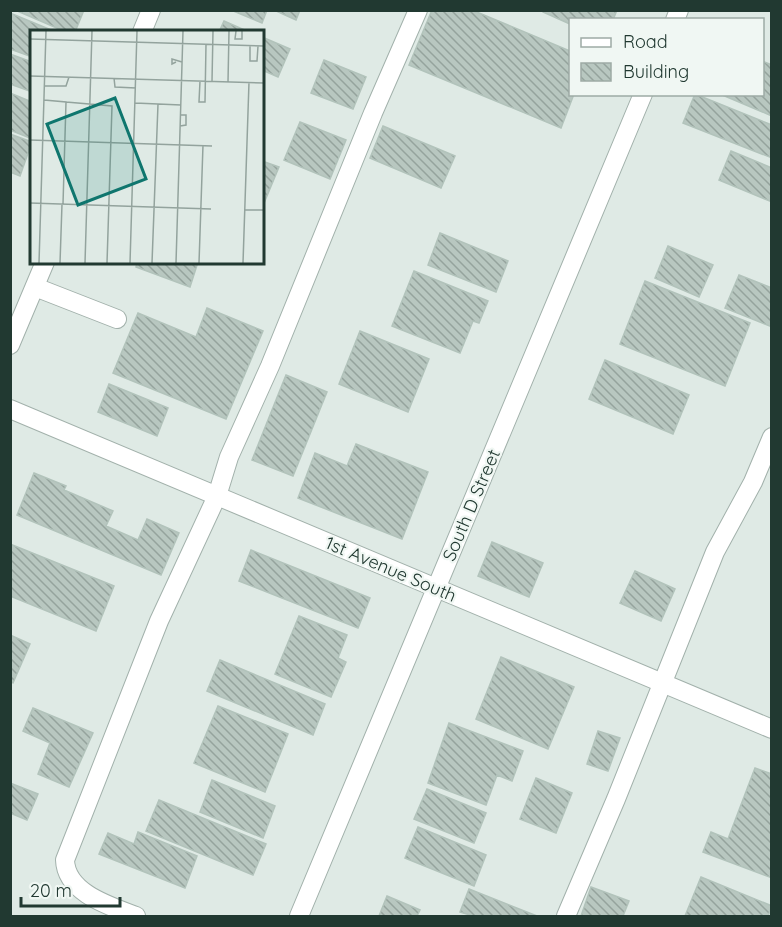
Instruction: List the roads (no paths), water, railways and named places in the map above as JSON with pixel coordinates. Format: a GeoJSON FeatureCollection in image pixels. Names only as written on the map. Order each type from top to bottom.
{"type":"FeatureCollection","features":[{"type":"Feature","properties":{"kind":"street"},"geometry":{"type":"LineString","coordinates":[[143,30],[151,10]]}},
{"type":"Feature","properties":{"kind":"street"},"geometry":{"type":"LineString","coordinates":[[136,916],[85,892],[71,881],[65,870],[65,860],[159,621],[217,496],[229,457],[418,10]]}},
{"type":"Feature","properties":{"kind":"street","name":"South D Street"},"geometry":{"type":"LineString","coordinates":[[299,916],[643,96]]}},
{"type":"Feature","properties":{"kind":"street"},"geometry":{"type":"LineString","coordinates":[[10,345],[44,264]]}},
{"type":"Feature","properties":{"kind":"street"},"geometry":{"type":"LineString","coordinates":[[35,287],[117,319]]}},
{"type":"Feature","properties":{"kind":"street","name":"1st Avenue South"},"geometry":{"type":"LineString","coordinates":[[10,409],[771,729]]}},
{"type":"Feature","properties":{"kind":"street"},"geometry":{"type":"LineString","coordinates":[[566,916],[715,552],[753,482],[771,437]]}}]}
